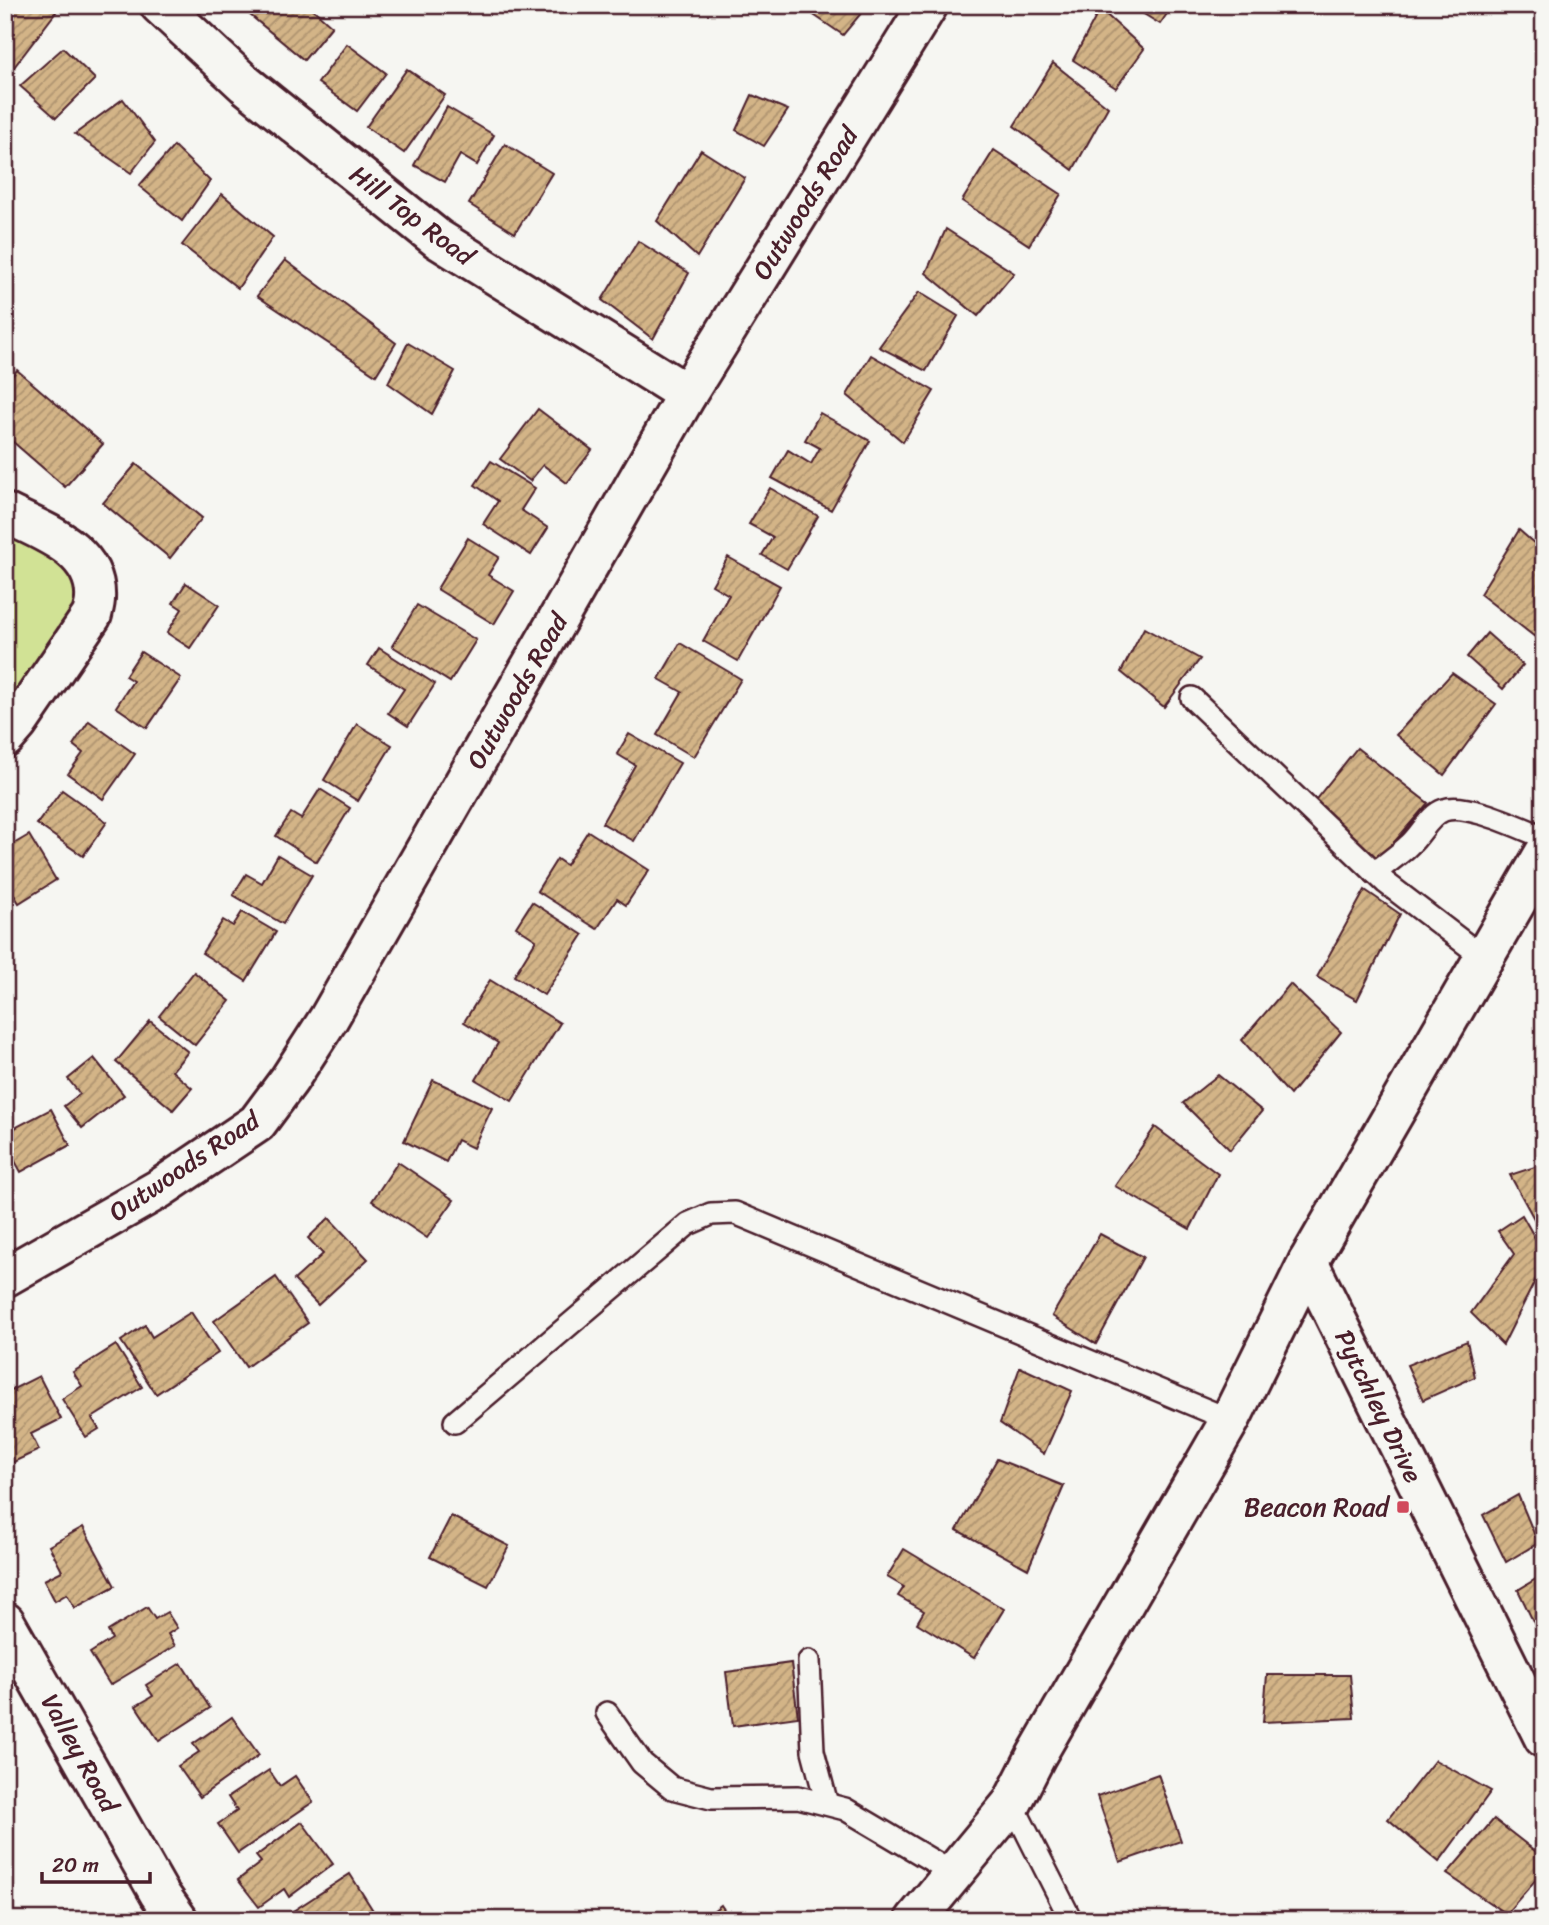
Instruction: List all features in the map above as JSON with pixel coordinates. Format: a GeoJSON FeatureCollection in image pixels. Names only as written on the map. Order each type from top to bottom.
{"type":"FeatureCollection","features":[{"type":"Feature","properties":{"kind":"street","name":"Hill Top Road"},"geometry":{"type":"LineString","coordinates":[[160,5],[245,84],[438,239],[687,394]]}},
{"type":"Feature","properties":{"kind":"street","name":"Outwoods Road"},"geometry":{"type":"LineString","coordinates":[[5,1277],[159,1189],[257,1123],[289,1080],[329,1018],[687,394],[928,5]]}},
{"type":"Feature","properties":{"kind":"street"},"geometry":{"type":"LineString","coordinates":[[5,513],[71,547],[85,563],[93,580],[96,598],[92,615],[5,738]]}},
{"type":"Feature","properties":{"kind":"street"},"geometry":{"type":"LineString","coordinates":[[915,1920],[1012,1803],[1036,1756],[1230,1420],[1308,1262],[1544,854]]}},
{"type":"Feature","properties":{"kind":"street","name":"Pytchley Drive"},"geometry":{"type":"LineString","coordinates":[[1308,1262],[1544,1738]]}},
{"type":"Feature","properties":{"kind":"street","name":"Valley Road"},"geometry":{"type":"LineString","coordinates":[[5,1622],[159,1893],[178,1920]]}},
{"type":"Feature","properties":{"kind":"lane"},"geometry":{"type":"LineString","coordinates":[[1192,698],[1375,873],[1484,958]]}},
{"type":"Feature","properties":{"kind":"lane"},"geometry":{"type":"LineString","coordinates":[[1375,873],[1410,845],[1441,810],[1472,810],[1544,837]]}},
{"type":"Feature","properties":{"kind":"lane"},"geometry":{"type":"LineString","coordinates":[[455,1422],[688,1224],[711,1214],[735,1213],[1230,1420]]}},
{"type":"Feature","properties":{"kind":"lane"},"geometry":{"type":"LineString","coordinates":[[809,1661],[813,1751],[827,1804]]}},
{"type":"Feature","properties":{"kind":"lane"},"geometry":{"type":"LineString","coordinates":[[607,1713],[642,1763],[671,1788],[711,1798],[798,1797],[845,1809],[953,1873]]}},
{"type":"Feature","properties":{"kind":"lane"},"geometry":{"type":"LineString","coordinates":[[1012,1803],[1071,1920]]}},
{"type":"Feature","properties":{"kind":"green space"},"geometry":{"type":"Polygon","coordinates":[[[5,513],[93,580],[5,738],[5,513]]]}},
{"type":"Feature","properties":{"kind":"building"},"geometry":{"type":"Polygon","coordinates":[[[5,5],[50,5],[56,12],[8,75],[5,72],[5,5]]]}},
{"type":"Feature","properties":{"kind":"building"},"geometry":{"type":"Polygon","coordinates":[[[238,5],[308,5],[332,26],[304,60],[238,5]]]}},
{"type":"Feature","properties":{"kind":"building"},"geometry":{"type":"Polygon","coordinates":[[[799,5],[868,5],[843,35],[799,5]]]}},
{"type":"Feature","properties":{"kind":"building"},"geometry":{"type":"Polygon","coordinates":[[[1129,5],[1173,5],[1160,24],[1129,5]]]}},
{"type":"Feature","properties":{"kind":"building"},"geometry":{"type":"Polygon","coordinates":[[[1100,9],[1144,49],[1116,88],[1073,60],[1100,9]]]}},
{"type":"Feature","properties":{"kind":"building"},"geometry":{"type":"Polygon","coordinates":[[[347,44],[386,73],[357,111],[318,83],[347,44]]]}},
{"type":"Feature","properties":{"kind":"building"},"geometry":{"type":"Polygon","coordinates":[[[63,48],[95,79],[56,118],[20,86],[63,48]]]}},
{"type":"Feature","properties":{"kind":"building"},"geometry":{"type":"Polygon","coordinates":[[[1053,63],[1108,107],[1073,170],[1014,126],[1053,63]]]}},
{"type":"Feature","properties":{"kind":"building"},"geometry":{"type":"Polygon","coordinates":[[[407,69],[445,95],[404,153],[366,127],[407,69]]]}},
{"type":"Feature","properties":{"kind":"building"},"geometry":{"type":"Polygon","coordinates":[[[752,95],[788,110],[764,146],[736,130],[752,95]]]}},
{"type":"Feature","properties":{"kind":"building"},"geometry":{"type":"Polygon","coordinates":[[[123,99],[155,142],[131,173],[75,134],[123,99]]]}},
{"type":"Feature","properties":{"kind":"building"},"geometry":{"type":"Polygon","coordinates":[[[447,107],[494,135],[477,165],[460,155],[445,182],[414,165],[447,107]]]}},
{"type":"Feature","properties":{"kind":"building"},"geometry":{"type":"Polygon","coordinates":[[[505,144],[552,173],[515,233],[469,204],[505,144]]]}},
{"type":"Feature","properties":{"kind":"building"},"geometry":{"type":"Polygon","coordinates":[[[174,146],[210,181],[182,221],[139,186],[174,146]]]}},
{"type":"Feature","properties":{"kind":"building"},"geometry":{"type":"Polygon","coordinates":[[[701,150],[745,178],[697,257],[657,221],[701,150]]]}},
{"type":"Feature","properties":{"kind":"building"},"geometry":{"type":"Polygon","coordinates":[[[994,150],[1061,194],[1029,245],[962,201],[994,150]]]}},
{"type":"Feature","properties":{"kind":"building"},"geometry":{"type":"Polygon","coordinates":[[[222,194],[273,237],[238,288],[182,245],[222,194]]]}},
{"type":"Feature","properties":{"kind":"building"},"geometry":{"type":"Polygon","coordinates":[[[946,229],[1014,273],[978,316],[926,273],[946,229]]]}},
{"type":"Feature","properties":{"kind":"building"},"geometry":{"type":"Polygon","coordinates":[[[638,241],[689,273],[653,339],[602,300],[638,241]]]}},
{"type":"Feature","properties":{"kind":"building"},"geometry":{"type":"Polygon","coordinates":[[[285,260],[396,343],[376,375],[257,296],[285,260]]]}},
{"type":"Feature","properties":{"kind":"building"},"geometry":{"type":"Polygon","coordinates":[[[919,292],[958,316],[926,371],[879,347],[919,292]]]}},
{"type":"Feature","properties":{"kind":"building"},"geometry":{"type":"Polygon","coordinates":[[[408,343],[455,371],[432,414],[388,383],[408,343]]]}},
{"type":"Feature","properties":{"kind":"building"},"geometry":{"type":"Polygon","coordinates":[[[871,355],[934,391],[903,442],[847,395],[871,355]]]}},
{"type":"Feature","properties":{"kind":"building"},"geometry":{"type":"Polygon","coordinates":[[[17,370],[103,444],[65,487],[5,435],[5,384],[17,370]]]}},
{"type":"Feature","properties":{"kind":"building"},"geometry":{"type":"Polygon","coordinates":[[[538,409],[592,450],[567,483],[543,465],[530,481],[500,459],[538,409]]]}},
{"type":"Feature","properties":{"kind":"building"},"geometry":{"type":"Polygon","coordinates":[[[820,413],[870,441],[831,510],[772,478],[788,450],[811,464],[820,448],[805,440],[820,413]]]}},
{"type":"Feature","properties":{"kind":"building"},"geometry":{"type":"Polygon","coordinates":[[[491,461],[535,488],[521,510],[548,528],[531,555],[483,524],[498,501],[475,485],[491,461]]]}},
{"type":"Feature","properties":{"kind":"building"},"geometry":{"type":"Polygon","coordinates":[[[136,464],[202,518],[170,558],[103,503],[136,464]]]}},
{"type":"Feature","properties":{"kind":"building"},"geometry":{"type":"Polygon","coordinates":[[[770,488],[818,516],[787,569],[762,555],[773,537],[749,524],[770,488]]]}},
{"type":"Feature","properties":{"kind":"building"},"geometry":{"type":"Polygon","coordinates":[[[1519,530],[1544,552],[1544,624],[1535,637],[1480,594],[1519,530]]]}},
{"type":"Feature","properties":{"kind":"building"},"geometry":{"type":"Polygon","coordinates":[[[468,538],[499,557],[488,575],[514,591],[494,624],[437,589],[468,538]]]}},
{"type":"Feature","properties":{"kind":"building"},"geometry":{"type":"Polygon","coordinates":[[[728,557],[780,586],[738,661],[703,641],[729,595],[712,585],[728,557]]]}},
{"type":"Feature","properties":{"kind":"building"},"geometry":{"type":"Polygon","coordinates":[[[186,583],[219,605],[190,648],[167,633],[182,609],[173,603],[186,583]]]}},
{"type":"Feature","properties":{"kind":"building"},"geometry":{"type":"Polygon","coordinates":[[[417,605],[476,640],[450,682],[392,646],[417,605]]]}},
{"type":"Feature","properties":{"kind":"building"},"geometry":{"type":"Polygon","coordinates":[[[1144,628],[1200,659],[1164,707],[1121,672],[1144,628]]]}},
{"type":"Feature","properties":{"kind":"building"},"geometry":{"type":"Polygon","coordinates":[[[1487,633],[1523,665],[1503,689],[1467,657],[1487,633]]]}},
{"type":"Feature","properties":{"kind":"building"},"geometry":{"type":"Polygon","coordinates":[[[680,643],[741,679],[694,757],[657,735],[682,692],[659,679],[680,643]]]}},
{"type":"Feature","properties":{"kind":"building"},"geometry":{"type":"Polygon","coordinates":[[[379,648],[435,684],[408,726],[388,713],[404,689],[368,665],[379,648]]]}},
{"type":"Feature","properties":{"kind":"building"},"geometry":{"type":"Polygon","coordinates":[[[141,652],[181,678],[147,728],[116,707],[133,681],[125,676],[141,652]]]}},
{"type":"Feature","properties":{"kind":"building"},"geometry":{"type":"Polygon","coordinates":[[[1452,673],[1496,704],[1444,775],[1396,735],[1452,673]]]}},
{"type":"Feature","properties":{"kind":"building"},"geometry":{"type":"Polygon","coordinates":[[[89,721],[135,754],[103,799],[68,774],[83,753],[73,745],[89,721]]]}},
{"type":"Feature","properties":{"kind":"building"},"geometry":{"type":"Polygon","coordinates":[[[357,724],[392,745],[358,801],[324,780],[357,724]]]}},
{"type":"Feature","properties":{"kind":"building"},"geometry":{"type":"Polygon","coordinates":[[[629,734],[680,763],[634,841],[602,823],[635,765],[617,754],[629,734]]]}},
{"type":"Feature","properties":{"kind":"building"},"geometry":{"type":"Polygon","coordinates":[[[1357,748],[1428,803],[1377,862],[1313,803],[1357,748]]]}},
{"type":"Feature","properties":{"kind":"building"},"geometry":{"type":"Polygon","coordinates":[[[320,789],[350,808],[317,862],[276,836],[291,813],[301,819],[320,789]]]}},
{"type":"Feature","properties":{"kind":"building"},"geometry":{"type":"Polygon","coordinates":[[[62,790],[107,822],[83,856],[37,824],[62,790]]]}},
{"type":"Feature","properties":{"kind":"building"},"geometry":{"type":"Polygon","coordinates":[[[588,831],[649,870],[626,905],[617,899],[597,929],[537,891],[557,859],[566,865],[588,831]]]}},
{"type":"Feature","properties":{"kind":"building"},"geometry":{"type":"Polygon","coordinates":[[[29,835],[56,880],[19,903],[5,880],[5,849],[29,835]]]}},
{"type":"Feature","properties":{"kind":"building"},"geometry":{"type":"Polygon","coordinates":[[[278,855],[312,875],[283,924],[233,895],[246,874],[262,883],[278,855]]]}},
{"type":"Feature","properties":{"kind":"building"},"geometry":{"type":"Polygon","coordinates":[[[1365,890],[1400,914],[1357,1000],[1317,977],[1365,890]]]}},
{"type":"Feature","properties":{"kind":"building"},"geometry":{"type":"Polygon","coordinates":[[[532,902],[583,935],[544,995],[514,976],[536,940],[516,927],[532,902]]]}},
{"type":"Feature","properties":{"kind":"building"},"geometry":{"type":"Polygon","coordinates":[[[242,912],[276,932],[246,981],[202,953],[223,920],[233,926],[242,912]]]}},
{"type":"Feature","properties":{"kind":"building"},"geometry":{"type":"Polygon","coordinates":[[[194,972],[230,1001],[195,1045],[159,1016],[194,972]]]}},
{"type":"Feature","properties":{"kind":"building"},"geometry":{"type":"Polygon","coordinates":[[[490,980],[560,1023],[512,1101],[476,1080],[498,1043],[464,1022],[490,980]]]}},
{"type":"Feature","properties":{"kind":"building"},"geometry":{"type":"Polygon","coordinates":[[[1290,984],[1341,1032],[1290,1095],[1242,1040],[1290,984]]]}},
{"type":"Feature","properties":{"kind":"building"},"geometry":{"type":"Polygon","coordinates":[[[150,1021],[188,1052],[172,1071],[192,1088],[173,1110],[116,1062],[150,1021]]]}},
{"type":"Feature","properties":{"kind":"building"},"geometry":{"type":"Polygon","coordinates":[[[94,1058],[124,1095],[82,1128],[64,1106],[80,1094],[68,1079],[94,1058]]]}},
{"type":"Feature","properties":{"kind":"building"},"geometry":{"type":"Polygon","coordinates":[[[1218,1075],[1262,1111],[1230,1150],[1183,1103],[1218,1075]]]}},
{"type":"Feature","properties":{"kind":"building"},"geometry":{"type":"Polygon","coordinates":[[[433,1080],[492,1108],[473,1148],[457,1140],[446,1162],[404,1141],[433,1080]]]}},
{"type":"Feature","properties":{"kind":"building"},"geometry":{"type":"Polygon","coordinates":[[[51,1109],[70,1145],[21,1172],[5,1143],[5,1133],[51,1109]]]}},
{"type":"Feature","properties":{"kind":"building"},"geometry":{"type":"Polygon","coordinates":[[[1155,1127],[1218,1174],[1190,1229],[1115,1186],[1155,1127]]]}},
{"type":"Feature","properties":{"kind":"building"},"geometry":{"type":"Polygon","coordinates":[[[398,1162],[454,1200],[427,1238],[372,1201],[398,1162]]]}},
{"type":"Feature","properties":{"kind":"building"},"geometry":{"type":"Polygon","coordinates":[[[1544,1164],[1544,1224],[1538,1226],[1510,1175],[1544,1164]]]}},
{"type":"Feature","properties":{"kind":"building"},"geometry":{"type":"Polygon","coordinates":[[[5,1204],[12,1217],[5,1221],[5,1204]]]}},
{"type":"Feature","properties":{"kind":"building"},"geometry":{"type":"Polygon","coordinates":[[[1522,1215],[1544,1254],[1544,1263],[1503,1345],[1471,1313],[1514,1254],[1498,1231],[1522,1215]]]}},
{"type":"Feature","properties":{"kind":"building"},"geometry":{"type":"Polygon","coordinates":[[[329,1218],[368,1259],[318,1305],[294,1280],[323,1254],[308,1238],[329,1218]]]}},
{"type":"Feature","properties":{"kind":"building"},"geometry":{"type":"Polygon","coordinates":[[[1100,1234],[1143,1257],[1096,1344],[1052,1316],[1100,1234]]]}},
{"type":"Feature","properties":{"kind":"building"},"geometry":{"type":"Polygon","coordinates":[[[276,1277],[308,1323],[246,1367],[214,1321],[276,1277]]]}},
{"type":"Feature","properties":{"kind":"building"},"geometry":{"type":"Polygon","coordinates":[[[191,1312],[218,1353],[156,1394],[121,1341],[145,1325],[152,1337],[191,1312]]]}},
{"type":"Feature","properties":{"kind":"building"},"geometry":{"type":"Polygon","coordinates":[[[1467,1341],[1475,1377],[1423,1400],[1407,1365],[1467,1341]]]}},
{"type":"Feature","properties":{"kind":"building"},"geometry":{"type":"Polygon","coordinates":[[[116,1345],[142,1387],[92,1418],[99,1429],[86,1437],[62,1399],[82,1386],[73,1372],[116,1345]]]}},
{"type":"Feature","properties":{"kind":"building"},"geometry":{"type":"Polygon","coordinates":[[[1020,1367],[1072,1391],[1044,1454],[1000,1423],[1020,1367]]]}},
{"type":"Feature","properties":{"kind":"building"},"geometry":{"type":"Polygon","coordinates":[[[39,1376],[61,1419],[31,1434],[39,1450],[5,1466],[5,1393],[39,1376]]]}},
{"type":"Feature","properties":{"kind":"building"},"geometry":{"type":"Polygon","coordinates":[[[997,1459],[1064,1486],[1028,1569],[957,1530],[997,1459]]]}},
{"type":"Feature","properties":{"kind":"building"},"geometry":{"type":"Polygon","coordinates":[[[1518,1495],[1538,1543],[1506,1562],[1483,1515],[1518,1495]]]}},
{"type":"Feature","properties":{"kind":"building"},"geometry":{"type":"Polygon","coordinates":[[[451,1516],[509,1546],[488,1586],[430,1557],[451,1516]]]}},
{"type":"Feature","properties":{"kind":"building"},"geometry":{"type":"Polygon","coordinates":[[[83,1527],[115,1586],[75,1608],[67,1594],[55,1601],[44,1580],[62,1571],[49,1546],[83,1527]]]}},
{"type":"Feature","properties":{"kind":"building"},"geometry":{"type":"Polygon","coordinates":[[[904,1549],[1004,1609],[974,1658],[917,1623],[924,1611],[898,1596],[904,1587],[887,1577],[904,1549]]]}},
{"type":"Feature","properties":{"kind":"building"},"geometry":{"type":"Polygon","coordinates":[[[1544,1574],[1544,1644],[1518,1590],[1544,1574]]]}},
{"type":"Feature","properties":{"kind":"building"},"geometry":{"type":"Polygon","coordinates":[[[147,1607],[155,1619],[167,1612],[177,1628],[168,1634],[175,1646],[110,1685],[90,1653],[112,1639],[108,1631],[147,1607]]]}},
{"type":"Feature","properties":{"kind":"building"},"geometry":{"type":"Polygon","coordinates":[[[181,1663],[210,1708],[159,1741],[136,1706],[153,1696],[146,1685],[181,1663]]]}},
{"type":"Feature","properties":{"kind":"building"},"geometry":{"type":"Polygon","coordinates":[[[791,1663],[798,1717],[733,1726],[726,1672],[791,1663]]]}},
{"type":"Feature","properties":{"kind":"building"},"geometry":{"type":"Polygon","coordinates":[[[1267,1675],[1350,1675],[1354,1718],[1263,1722],[1267,1675]]]}},
{"type":"Feature","properties":{"kind":"building"},"geometry":{"type":"Polygon","coordinates":[[[232,1717],[259,1755],[200,1797],[178,1766],[199,1752],[193,1744],[232,1717]]]}},
{"type":"Feature","properties":{"kind":"building"},"geometry":{"type":"Polygon","coordinates":[[[1435,1760],[1491,1791],[1439,1862],[1388,1819],[1435,1760]]]}},
{"type":"Feature","properties":{"kind":"building"},"geometry":{"type":"Polygon","coordinates":[[[269,1770],[280,1786],[295,1776],[313,1802],[238,1853],[218,1824],[237,1811],[228,1797],[269,1770]]]}},
{"type":"Feature","properties":{"kind":"building"},"geometry":{"type":"Polygon","coordinates":[[[1158,1774],[1181,1841],[1120,1862],[1097,1796],[1158,1774]]]}},
{"type":"Feature","properties":{"kind":"building"},"geometry":{"type":"Polygon","coordinates":[[[1494,1819],[1544,1858],[1544,1870],[1506,1914],[1447,1874],[1494,1819]]]}},
{"type":"Feature","properties":{"kind":"building"},"geometry":{"type":"Polygon","coordinates":[[[302,1822],[333,1864],[289,1897],[284,1889],[259,1907],[238,1880],[261,1862],[256,1856],[302,1822]]]}},
{"type":"Feature","properties":{"kind":"building"},"geometry":{"type":"Polygon","coordinates":[[[350,1874],[379,1920],[299,1920],[293,1911],[350,1874]]]}},
{"type":"Feature","properties":{"kind":"building"},"geometry":{"type":"Polygon","coordinates":[[[721,1905],[731,1920],[701,1920],[721,1905]]]}},
{"type":"Feature","properties":{"kind":"place","name":"Beacon Road"},"geometry":{"type":"Point","coordinates":[1403,1507]}}]}
